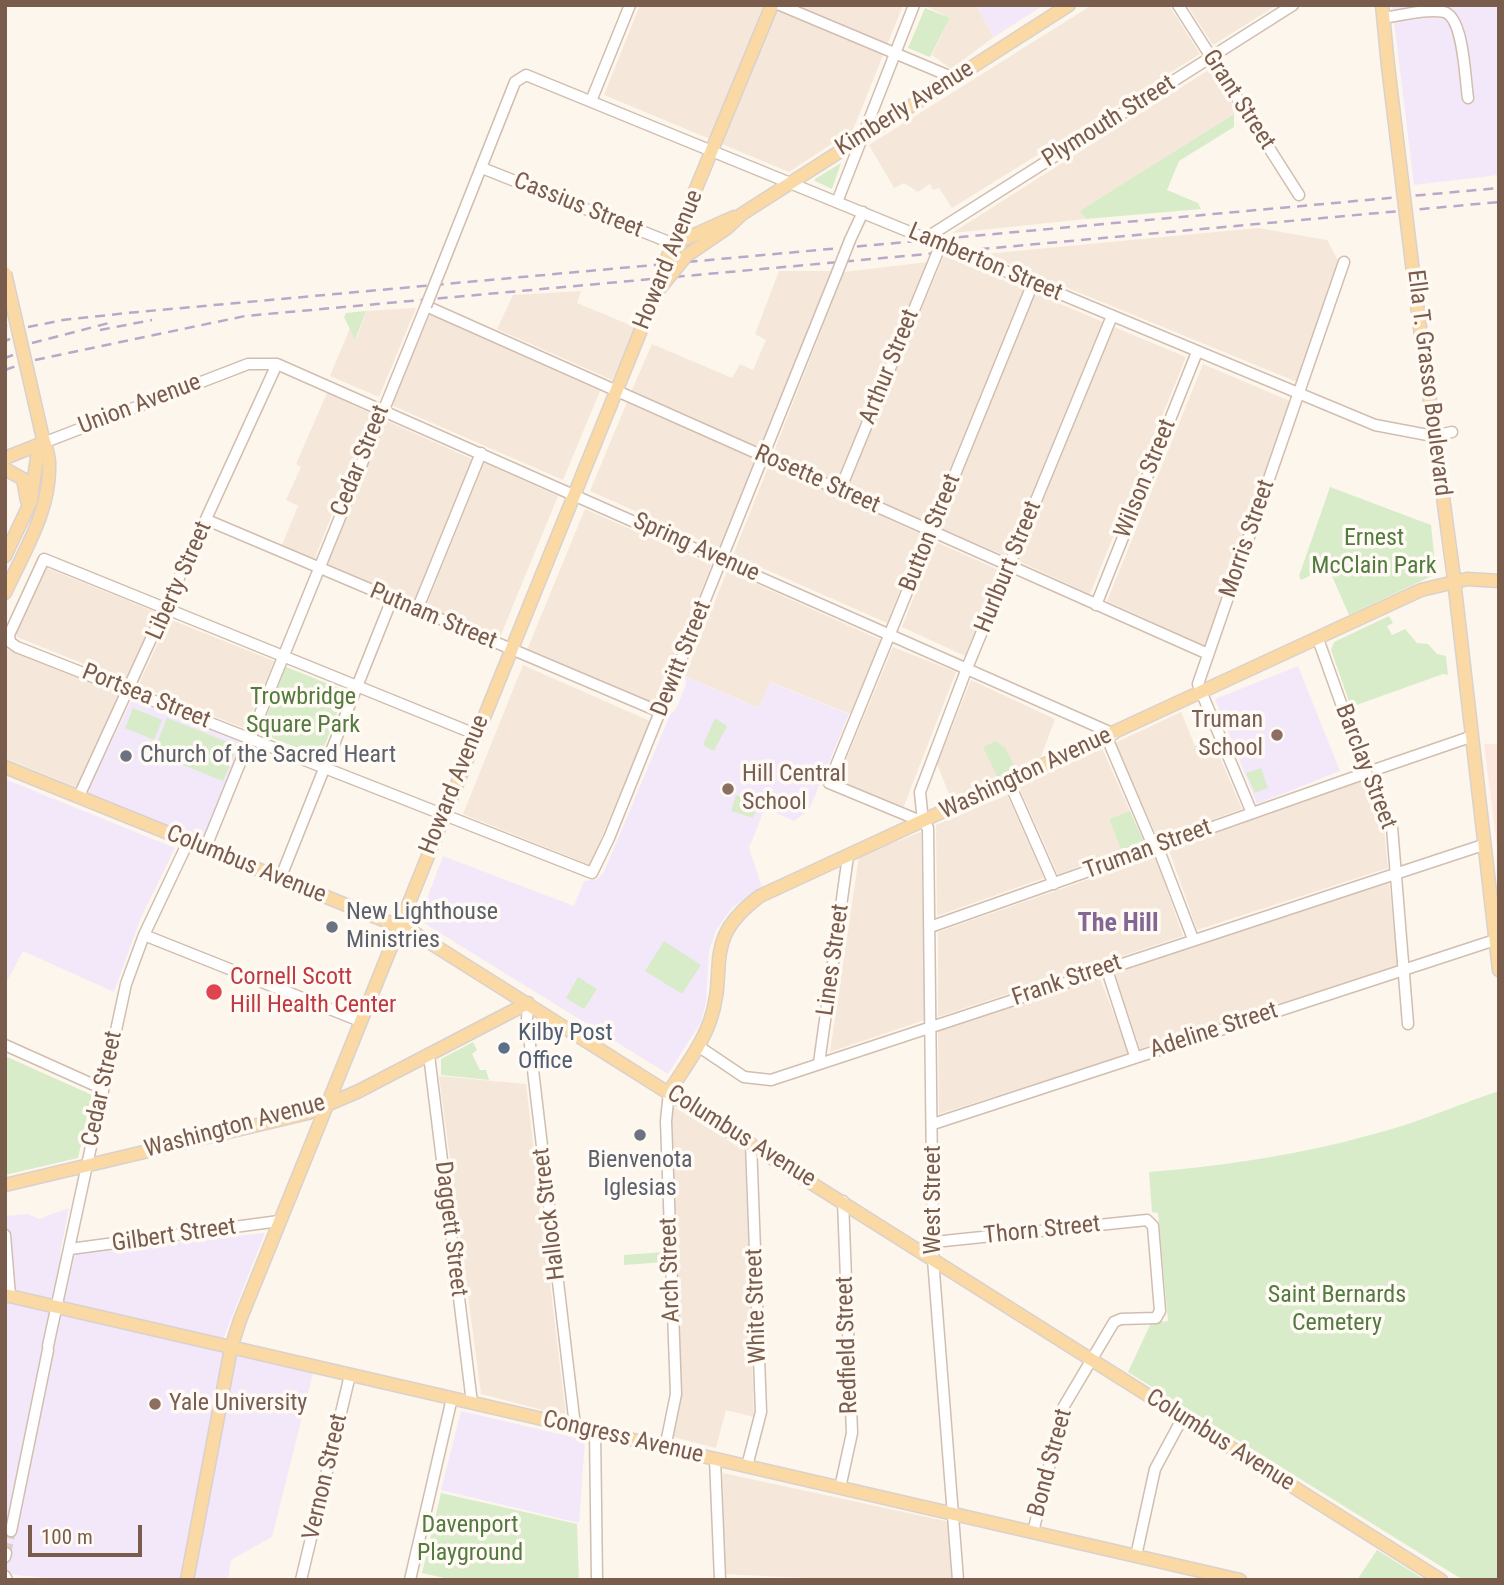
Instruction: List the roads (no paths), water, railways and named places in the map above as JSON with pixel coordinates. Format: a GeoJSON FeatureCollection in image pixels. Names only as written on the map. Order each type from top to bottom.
{"type":"FeatureCollection","features":[{"type":"Feature","properties":{"kind":"main road","name":"Howard Avenue"},"geometry":{"type":"LineString","coordinates":[[187,1580],[231,1348],[279,1221],[475,734],[772,5]]}},
{"type":"Feature","properties":{"kind":"main road","name":"Kimberly Avenue"},"geometry":{"type":"LineString","coordinates":[[741,214],[1069,5]]}},
{"type":"Feature","properties":{"kind":"main road","name":"Ella T. Grasso Boulevard"},"geometry":{"type":"LineString","coordinates":[[1383,12],[1499,970]]}},
{"type":"Feature","properties":{"kind":"main road"},"geometry":{"type":"LineString","coordinates":[[671,250],[741,214]]}},
{"type":"Feature","properties":{"kind":"main road"},"geometry":{"type":"LineString","coordinates":[[656,293],[685,256],[727,228],[741,214]]}},
{"type":"Feature","properties":{"kind":"main road"},"geometry":{"type":"LineString","coordinates":[[5,273],[49,459],[48,492],[36,528],[5,593]]}},
{"type":"Feature","properties":{"kind":"main road"},"geometry":{"type":"LineString","coordinates":[[5,556],[32,496],[42,437]]}},
{"type":"Feature","properties":{"kind":"main road","name":"Union Avenue"},"geometry":{"type":"LineString","coordinates":[[5,458],[42,437]]}},
{"type":"Feature","properties":{"kind":"main road"},"geometry":{"type":"LineString","coordinates":[[5,469],[16,473],[25,482],[28,494],[25,512]]}},
{"type":"Feature","properties":{"kind":"main road","name":"Washington Avenue"},"geometry":{"type":"LineString","coordinates":[[670,1092],[698,1046],[712,1011],[719,950],[733,921],[760,897],[1421,590],[1454,582],[1499,581]]}},
{"type":"Feature","properties":{"kind":"main road","name":"Columbus Avenue"},"geometry":{"type":"LineString","coordinates":[[5,767],[413,932],[1441,1580]]}},
{"type":"Feature","properties":{"kind":"main road","name":"Washington Avenue"},"geometry":{"type":"LineString","coordinates":[[5,1185],[308,1113],[429,1055],[528,1003]]}},
{"type":"Feature","properties":{"kind":"main road","name":"Congress Avenue"},"geometry":{"type":"LineString","coordinates":[[8,1296],[1240,1580]]}},
{"type":"Feature","properties":{"kind":"street"},"geometry":{"type":"LineString","coordinates":[[592,101],[630,5]]}},
{"type":"Feature","properties":{"kind":"street"},"geometry":{"type":"LineString","coordinates":[[780,5],[954,78]]}},
{"type":"Feature","properties":{"kind":"street"},"geometry":{"type":"LineString","coordinates":[[837,202],[860,137],[914,5]]}},
{"type":"Feature","properties":{"kind":"street","name":"Grant Street"},"geometry":{"type":"LineString","coordinates":[[1178,5],[1299,195]]}},
{"type":"Feature","properties":{"kind":"street","name":"Plymouth Street"},"geometry":{"type":"LineString","coordinates":[[925,236],[1293,5]]}},
{"type":"Feature","properties":{"kind":"street"},"geometry":{"type":"LineString","coordinates":[[1383,12],[1440,11],[1450,15],[1457,26],[1468,98]]}},
{"type":"Feature","properties":{"kind":"street","name":"Lamberton Street"},"geometry":{"type":"LineString","coordinates":[[522,76],[532,76],[925,236],[1375,425],[1433,436],[1452,432]]}},
{"type":"Feature","properties":{"kind":"street","name":"Cedar Street"},"geometry":{"type":"LineString","coordinates":[[205,849],[382,410],[427,307],[515,82],[522,76]]}},
{"type":"Feature","properties":{"kind":"street","name":"Cassius Street"},"geometry":{"type":"LineString","coordinates":[[482,168],[671,250]]}},
{"type":"Feature","properties":{"kind":"street","name":"Dewitt Street"},"geometry":{"type":"LineString","coordinates":[[594,872],[863,212]]}},
{"type":"Feature","properties":{"kind":"street","name":"Arthur Street"},"geometry":{"type":"LineString","coordinates":[[840,490],[941,244]]}},
{"type":"Feature","properties":{"kind":"street","name":"Morris Street"},"geometry":{"type":"LineString","coordinates":[[1202,693],[1199,684],[1208,654],[1344,262]]}},
{"type":"Feature","properties":{"kind":"street","name":"Button Street"},"geometry":{"type":"LineString","coordinates":[[923,822],[830,783],[1033,283]]}},
{"type":"Feature","properties":{"kind":"street","name":"Rosette Street"},"geometry":{"type":"LineString","coordinates":[[427,307],[1208,654]]}},
{"type":"Feature","properties":{"kind":"street","name":"Hurlburt Street"},"geometry":{"type":"LineString","coordinates":[[923,822],[920,792],[967,668],[1112,316]]}},
{"type":"Feature","properties":{"kind":"street","name":"Wilson Street"},"geometry":{"type":"LineString","coordinates":[[1096,605],[1197,352]]}},
{"type":"Feature","properties":{"kind":"street","name":"Union Avenue"},"geometry":{"type":"LineString","coordinates":[[42,437],[247,364],[277,364]]}},
{"type":"Feature","properties":{"kind":"street","name":"Spring Avenue"},"geometry":{"type":"LineString","coordinates":[[277,364],[967,668],[1110,736]]}},
{"type":"Feature","properties":{"kind":"street","name":"Liberty Street"},"geometry":{"type":"LineString","coordinates":[[79,796],[130,691],[277,364]]}},
{"type":"Feature","properties":{"kind":"street"},"geometry":{"type":"LineString","coordinates":[[417,610],[481,453]]}},
{"type":"Feature","properties":{"kind":"street","name":"Putnam Street"},"geometry":{"type":"LineString","coordinates":[[207,520],[660,712]]}},
{"type":"Feature","properties":{"kind":"street","name":"Portsea Street"},"geometry":{"type":"LineString","coordinates":[[166,610],[44,559],[9,635],[10,642],[585,873],[594,872]]}},
{"type":"Feature","properties":{"kind":"street"},"geometry":{"type":"LineString","coordinates":[[280,879],[392,599]]}},
{"type":"Feature","properties":{"kind":"street"},"geometry":{"type":"LineString","coordinates":[[166,610],[475,734]]}},
{"type":"Feature","properties":{"kind":"street","name":"Barclay Street"},"geometry":{"type":"LineString","coordinates":[[1318,639],[1392,827],[1408,1024]]}},
{"type":"Feature","properties":{"kind":"street"},"geometry":{"type":"LineString","coordinates":[[1202,693],[1252,813]]}},
{"type":"Feature","properties":{"kind":"street"},"geometry":{"type":"LineString","coordinates":[[1110,736],[1160,853],[1192,939]]}},
{"type":"Feature","properties":{"kind":"street","name":"Truman Street"},"geometry":{"type":"LineString","coordinates":[[930,927],[1470,737]]}},
{"type":"Feature","properties":{"kind":"street"},"geometry":{"type":"LineString","coordinates":[[1009,782],[1054,884]]}},
{"type":"Feature","properties":{"kind":"street","name":"West Street"},"geometry":{"type":"LineString","coordinates":[[923,822],[928,828],[933,1259],[958,1580]]}},
{"type":"Feature","properties":{"kind":"street","name":"Cedar Street"},"geometry":{"type":"LineString","coordinates":[[11,1531],[126,984],[144,935],[188,842]]}},
{"type":"Feature","properties":{"kind":"street","name":"Frank Street"},"geometry":{"type":"LineString","coordinates":[[698,1046],[753,1080],[771,1080],[1106,967],[1483,845]]}},
{"type":"Feature","properties":{"kind":"street","name":"Lines Street"},"geometry":{"type":"LineString","coordinates":[[819,1063],[848,856]]}},
{"type":"Feature","properties":{"kind":"street"},"geometry":{"type":"LineString","coordinates":[[144,935],[360,1021]]}},
{"type":"Feature","properties":{"kind":"street","name":"Adeline Street"},"geometry":{"type":"LineString","coordinates":[[933,1124],[1495,940]]}},
{"type":"Feature","properties":{"kind":"street"},"geometry":{"type":"LineString","coordinates":[[1106,967],[1135,1056]]}},
{"type":"Feature","properties":{"kind":"street","name":"Hallock Street"},"geometry":{"type":"LineString","coordinates":[[528,1003],[527,1019],[575,1426]]}},
{"type":"Feature","properties":{"kind":"street"},"geometry":{"type":"LineString","coordinates":[[5,1045],[103,1089]]}},
{"type":"Feature","properties":{"kind":"street","name":"Daggett Street"},"geometry":{"type":"LineString","coordinates":[[429,1055],[472,1403]]}},
{"type":"Feature","properties":{"kind":"street","name":"Arch Street"},"geometry":{"type":"LineString","coordinates":[[665,1448],[676,1394],[666,1121],[670,1092]]}},
{"type":"Feature","properties":{"kind":"street","name":"White Street"},"geometry":{"type":"LineString","coordinates":[[747,1466],[761,1412],[751,1143]]}},
{"type":"Feature","properties":{"kind":"street","name":"Redfield Street"},"geometry":{"type":"LineString","coordinates":[[840,1488],[852,1433],[842,1201]]}},
{"type":"Feature","properties":{"kind":"street","name":"Gilbert Street"},"geometry":{"type":"LineString","coordinates":[[70,1249],[279,1221]]}},
{"type":"Feature","properties":{"kind":"street","name":"Thorn Street"},"geometry":{"type":"LineString","coordinates":[[934,1242],[1151,1222],[1160,1311],[1156,1318],[1121,1319],[1114,1322]]}},
{"type":"Feature","properties":{"kind":"street"},"geometry":{"type":"LineString","coordinates":[[5,1235],[8,1296]]}},
{"type":"Feature","properties":{"kind":"street","name":"Bond Street"},"geometry":{"type":"LineString","coordinates":[[1034,1532],[1064,1406],[1114,1322]]}},
{"type":"Feature","properties":{"kind":"street","name":"Vernon Street"},"geometry":{"type":"LineString","coordinates":[[301,1580],[351,1375]]}},
{"type":"Feature","properties":{"kind":"street"},"geometry":{"type":"LineString","coordinates":[[410,1580],[452,1398]]}},
{"type":"Feature","properties":{"kind":"street"},"geometry":{"type":"LineString","coordinates":[[1136,1556],[1155,1469],[1183,1417]]}},
{"type":"Feature","properties":{"kind":"street"},"geometry":{"type":"LineString","coordinates":[[594,1431],[597,1580]]}},
{"type":"Feature","properties":{"kind":"street"},"geometry":{"type":"LineString","coordinates":[[715,1459],[720,1580]]}},
{"type":"Feature","properties":{"kind":"tunnel"},"geometry":{"type":"LineString","coordinates":[[6,1553],[11,1531]]}},
{"type":"Feature","properties":{"kind":"railway"},"geometry":{"type":"LineString","coordinates":[[28,327],[127,313],[1499,188]]}},
{"type":"Feature","properties":{"kind":"railway"},"geometry":{"type":"LineString","coordinates":[[35,360],[245,316],[1499,202]]}},
{"type":"Feature","properties":{"kind":"railway"},"geometry":{"type":"LineString","coordinates":[[100,330],[152,320]]}},
{"type":"Feature","properties":{"kind":"railway"},"geometry":{"type":"LineString","coordinates":[[32,343],[109,323]]}},
{"type":"Feature","properties":{"kind":"railway"},"geometry":{"type":"LineString","coordinates":[[5,341],[10,339]]}},
{"type":"Feature","properties":{"kind":"railway"},"geometry":{"type":"LineString","coordinates":[[5,358],[13,355]]}},
{"type":"Feature","properties":{"kind":"railway"},"geometry":{"type":"LineString","coordinates":[[5,370],[16,366]]}},
{"type":"Feature","properties":{"kind":"place","name":"Truman School"},"geometry":{"type":"Point","coordinates":[1277,735]}},
{"type":"Feature","properties":{"kind":"place","name":"Church of the Sacred Heart"},"geometry":{"type":"Point","coordinates":[126,756]}},
{"type":"Feature","properties":{"kind":"place","name":"Hill Central School"},"geometry":{"type":"Point","coordinates":[728,789]}},
{"type":"Feature","properties":{"kind":"place","name":"New Lighthouse Ministries"},"geometry":{"type":"Point","coordinates":[332,927]}},
{"type":"Feature","properties":{"kind":"place","name":"Cornell Scott Hill Health Center"},"geometry":{"type":"Point","coordinates":[214,992]}},
{"type":"Feature","properties":{"kind":"place","name":"Kilby Post Office"},"geometry":{"type":"Point","coordinates":[504,1048]}},
{"type":"Feature","properties":{"kind":"place","name":"Bienvenota Iglesias"},"geometry":{"type":"Point","coordinates":[640,1135]}},
{"type":"Feature","properties":{"kind":"place","name":"Yale University"},"geometry":{"type":"Point","coordinates":[155,1404]}},
{"type":"Feature","properties":{"kind":"district","name":"The Hill"},"geometry":{"type":"Point","coordinates":[1118,924]}},
{"type":"Feature","properties":{"kind":"park label","name":"Ernest McClain Park"},"geometry":{"type":"Point","coordinates":[1374,553]}},
{"type":"Feature","properties":{"kind":"park label","name":"Trowbridge Square Park"},"geometry":{"type":"Point","coordinates":[303,712]}},
{"type":"Feature","properties":{"kind":"park label","name":"Saint Bernards Cemetery"},"geometry":{"type":"Point","coordinates":[1337,1310]}},
{"type":"Feature","properties":{"kind":"park label","name":"Davenport Playground"},"geometry":{"type":"Point","coordinates":[470,1540]}}]}
